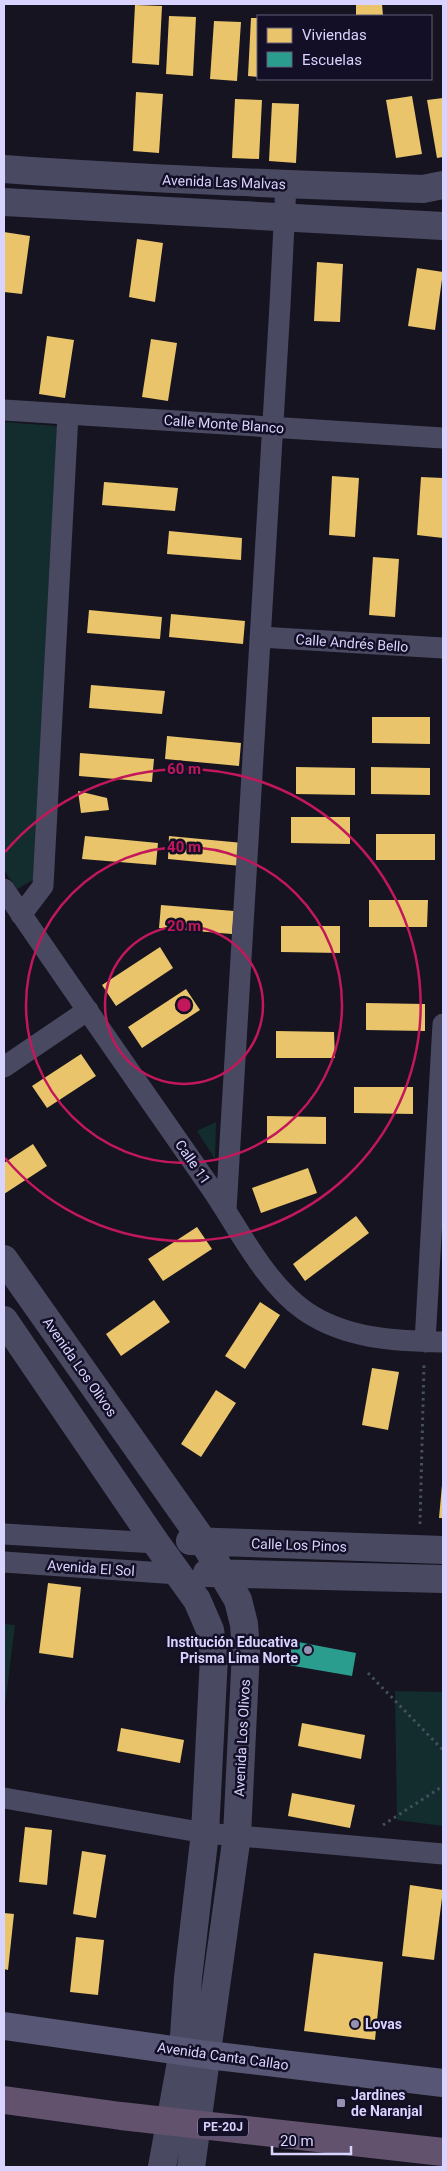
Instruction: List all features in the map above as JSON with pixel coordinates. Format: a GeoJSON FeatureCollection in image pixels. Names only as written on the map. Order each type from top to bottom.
{"type":"FeatureCollection","features":[{"type":"Feature","properties":{"kind":"highway","name":"PE-20J"},"geometry":{"type":"LineString","coordinates":[[4,2100],[443,2152]]}},
{"type":"Feature","properties":{"kind":"main road","name":"Avenida Canta Callao"},"geometry":{"type":"LineString","coordinates":[[4,2026],[196,2053],[443,2083]]}},
{"type":"Feature","properties":{"kind":"street","name":"Avenida Las Malvas"},"geometry":{"type":"LineString","coordinates":[[4,169],[144,179],[286,185],[423,188],[443,185]]}},
{"type":"Feature","properties":{"kind":"street"},"geometry":{"type":"LineString","coordinates":[[226,1210],[286,185]]}},
{"type":"Feature","properties":{"kind":"street"},"geometry":{"type":"LineString","coordinates":[[4,202],[443,226]]}},
{"type":"Feature","properties":{"kind":"street","name":"Calle Monte Blanco"},"geometry":{"type":"LineString","coordinates":[[4,410],[443,438]]}},
{"type":"Feature","properties":{"kind":"street"},"geometry":{"type":"LineString","coordinates":[[21,915],[43,886],[68,414]]}},
{"type":"Feature","properties":{"kind":"street","name":"Calle Andrés Bello"},"geometry":{"type":"LineString","coordinates":[[260,637],[443,648]]}},
{"type":"Feature","properties":{"kind":"street","name":"Calle 11"},"geometry":{"type":"LineString","coordinates":[[4,889],[286,1297],[306,1312],[330,1325],[364,1337],[434,1342]]}},
{"type":"Feature","properties":{"kind":"street"},"geometry":{"type":"LineString","coordinates":[[4,1067],[88,1010]]}},
{"type":"Feature","properties":{"kind":"street"},"geometry":{"type":"LineString","coordinates":[[434,1342],[443,1024]]}},
{"type":"Feature","properties":{"kind":"street","name":"Avenida Los Olivos"},"geometry":{"type":"LineString","coordinates":[[4,1259],[203,1541],[238,1600],[244,1624],[246,1652],[237,1835],[196,2053],[169,2121],[162,2167]]}},
{"type":"Feature","properties":{"kind":"street","name":"Avenida Los Olivos"},"geometry":{"type":"LineString","coordinates":[[4,1320],[197,1600],[210,1630],[214,1656],[205,1833],[188,1978],[196,2053],[197,2124],[191,2167]]}},
{"type":"Feature","properties":{"kind":"street","name":"Avenida El Sol"},"geometry":{"type":"LineString","coordinates":[[4,1534],[156,1543]]}},
{"type":"Feature","properties":{"kind":"street","name":"Calle Los Pinos"},"geometry":{"type":"LineString","coordinates":[[156,1543],[203,1541],[431,1550]]}},
{"type":"Feature","properties":{"kind":"street","name":"Avenida El Sol"},"geometry":{"type":"LineString","coordinates":[[4,1562],[178,1574]]}},
{"type":"Feature","properties":{"kind":"street"},"geometry":{"type":"LineString","coordinates":[[178,1574],[222,1572],[443,1579]]}},
{"type":"Feature","properties":{"kind":"street"},"geometry":{"type":"LineString","coordinates":[[4,1798],[205,1833],[443,1854]]}},
{"type":"Feature","properties":{"kind":"path"},"geometry":{"type":"LineString","coordinates":[[431,1550],[434,1342]]}},
{"type":"Feature","properties":{"kind":"path"},"geometry":{"type":"LineString","coordinates":[[368,1674],[443,1750]]}},
{"type":"Feature","properties":{"kind":"path"},"geometry":{"type":"LineString","coordinates":[[351,1845],[443,1786]]}},
{"type":"Feature","properties":{"kind":"green space"},"geometry":{"type":"Polygon","coordinates":[[[4,422],[57,426],[33,880],[17,889],[4,870],[4,422]]]}},
{"type":"Feature","properties":{"kind":"green space"},"geometry":{"type":"Polygon","coordinates":[[[216,1122],[215,1159],[197,1131],[216,1122]]]}},
{"type":"Feature","properties":{"kind":"green space"},"geometry":{"type":"Polygon","coordinates":[[[4,1624],[15,1625],[4,1714],[4,1624]]]}},
{"type":"Feature","properties":{"kind":"green space"},"geometry":{"type":"Polygon","coordinates":[[[395,1691],[443,1692],[443,1826],[397,1820],[395,1691]]]}},
{"type":"Feature","properties":{"kind":"building: Viviendas"},"geometry":{"type":"Polygon","coordinates":[[[382,4],[383,15],[356,15],[356,5],[382,4]]]}},
{"type":"Feature","properties":{"kind":"building: Viviendas"},"geometry":{"type":"Polygon","coordinates":[[[135,5],[162,6],[159,65],[132,63],[135,5]]]}},
{"type":"Feature","properties":{"kind":"building: Viviendas"},"geometry":{"type":"Polygon","coordinates":[[[169,16],[196,17],[193,76],[166,74],[169,16]]]}},
{"type":"Feature","properties":{"kind":"building: Viviendas"},"geometry":{"type":"Polygon","coordinates":[[[251,18],[257,18],[257,77],[248,76],[251,18]]]}},
{"type":"Feature","properties":{"kind":"building: Viviendas"},"geometry":{"type":"Polygon","coordinates":[[[214,21],[241,22],[237,81],[210,79],[214,21]]]}},
{"type":"Feature","properties":{"kind":"building: Viviendas"},"geometry":{"type":"Polygon","coordinates":[[[136,92],[163,94],[159,153],[133,151],[136,92]]]}},
{"type":"Feature","properties":{"kind":"building: Viviendas"},"geometry":{"type":"Polygon","coordinates":[[[412,96],[422,154],[396,158],[386,100],[412,96]]]}},
{"type":"Feature","properties":{"kind":"building: Viviendas"},"geometry":{"type":"Polygon","coordinates":[[[443,98],[443,157],[437,158],[427,100],[443,98]]]}},
{"type":"Feature","properties":{"kind":"building: Viviendas"},"geometry":{"type":"Polygon","coordinates":[[[235,99],[262,100],[259,159],[232,158],[235,99]]]}},
{"type":"Feature","properties":{"kind":"building: Viviendas"},"geometry":{"type":"Polygon","coordinates":[[[272,103],[299,104],[296,163],[269,161],[272,103]]]}},
{"type":"Feature","properties":{"kind":"building: Viviendas"},"geometry":{"type":"Polygon","coordinates":[[[4,232],[30,236],[22,294],[4,292],[4,232]]]}},
{"type":"Feature","properties":{"kind":"building: Viviendas"},"geometry":{"type":"Polygon","coordinates":[[[137,239],[163,243],[155,302],[129,297],[137,239]]]}},
{"type":"Feature","properties":{"kind":"building: Viviendas"},"geometry":{"type":"Polygon","coordinates":[[[317,262],[343,264],[340,322],[314,321],[317,262]]]}},
{"type":"Feature","properties":{"kind":"building: Viviendas"},"geometry":{"type":"Polygon","coordinates":[[[417,268],[443,272],[435,330],[408,326],[417,268]]]}},
{"type":"Feature","properties":{"kind":"building: Viviendas"},"geometry":{"type":"Polygon","coordinates":[[[47,336],[74,340],[65,398],[39,394],[47,336]]]}},
{"type":"Feature","properties":{"kind":"building: Viviendas"},"geometry":{"type":"Polygon","coordinates":[[[151,339],[177,343],[168,401],[142,397],[151,339]]]}},
{"type":"Feature","properties":{"kind":"building: Viviendas"},"geometry":{"type":"Polygon","coordinates":[[[332,476],[359,478],[355,537],[329,535],[332,476]]]}},
{"type":"Feature","properties":{"kind":"building: Viviendas"},"geometry":{"type":"Polygon","coordinates":[[[421,477],[443,478],[443,538],[417,535],[421,477]]]}},
{"type":"Feature","properties":{"kind":"building: Viviendas"},"geometry":{"type":"Polygon","coordinates":[[[104,482],[178,488],[175,511],[102,505],[104,482]]]}},
{"type":"Feature","properties":{"kind":"building: Viviendas"},"geometry":{"type":"Polygon","coordinates":[[[169,531],[242,538],[241,560],[167,554],[169,531]]]}},
{"type":"Feature","properties":{"kind":"building: Viviendas"},"geometry":{"type":"Polygon","coordinates":[[[373,557],[399,559],[395,617],[369,615],[373,557]]]}},
{"type":"Feature","properties":{"kind":"building: Viviendas"},"geometry":{"type":"Polygon","coordinates":[[[89,610],[162,617],[160,639],[87,633],[89,610]]]}},
{"type":"Feature","properties":{"kind":"building: Viviendas"},"geometry":{"type":"Polygon","coordinates":[[[171,614],[245,621],[243,644],[169,637],[171,614]]]}},
{"type":"Feature","properties":{"kind":"building: Viviendas"},"geometry":{"type":"Polygon","coordinates":[[[91,685],[165,691],[162,714],[89,708],[91,685]]]}},
{"type":"Feature","properties":{"kind":"building: Viviendas"},"geometry":{"type":"Polygon","coordinates":[[[372,717],[430,717],[430,744],[372,743],[372,717]]]}},
{"type":"Feature","properties":{"kind":"building: Viviendas"},"geometry":{"type":"Polygon","coordinates":[[[167,736],[241,743],[239,766],[165,759],[167,736]]]}},
{"type":"Feature","properties":{"kind":"building: Viviendas"},"geometry":{"type":"Polygon","coordinates":[[[80,753],[154,759],[152,782],[79,776],[80,753]]]}},
{"type":"Feature","properties":{"kind":"building: Viviendas"},"geometry":{"type":"Polygon","coordinates":[[[296,767],[355,768],[355,795],[296,794],[296,767]]]}},
{"type":"Feature","properties":{"kind":"building: Viviendas"},"geometry":{"type":"Polygon","coordinates":[[[371,767],[430,768],[430,795],[371,794],[371,767]]]}},
{"type":"Feature","properties":{"kind":"building: Viviendas"},"geometry":{"type":"Polygon","coordinates":[[[78,791],[107,798],[109,810],[81,813],[78,791]]]}},
{"type":"Feature","properties":{"kind":"building: Viviendas"},"geometry":{"type":"Polygon","coordinates":[[[291,817],[350,817],[350,844],[291,843],[291,817]]]}},
{"type":"Feature","properties":{"kind":"building: Viviendas"},"geometry":{"type":"Polygon","coordinates":[[[376,834],[435,834],[435,860],[376,860],[376,834]]]}},
{"type":"Feature","properties":{"kind":"building: Viviendas"},"geometry":{"type":"Polygon","coordinates":[[[85,836],[158,843],[156,865],[82,859],[85,836]]]}},
{"type":"Feature","properties":{"kind":"building: Viviendas"},"geometry":{"type":"Polygon","coordinates":[[[169,836],[243,843],[241,866],[168,859],[169,836]]]}},
{"type":"Feature","properties":{"kind":"building: Viviendas"},"geometry":{"type":"Polygon","coordinates":[[[369,900],[428,900],[427,927],[369,927],[369,900]]]}},
{"type":"Feature","properties":{"kind":"building: Viviendas"},"geometry":{"type":"Polygon","coordinates":[[[161,905],[234,911],[232,934],[159,928],[161,905]]]}},
{"type":"Feature","properties":{"kind":"building: Viviendas"},"geometry":{"type":"Polygon","coordinates":[[[281,926],[340,926],[340,953],[281,952],[281,926]]]}},
{"type":"Feature","properties":{"kind":"building: Viviendas"},"geometry":{"type":"Polygon","coordinates":[[[160,947],[173,968],[116,1006],[102,985],[160,947]]]}},
{"type":"Feature","properties":{"kind":"building: Viviendas"},"geometry":{"type":"Polygon","coordinates":[[[186,989],[200,1010],[142,1048],[128,1027],[186,989]]]}},
{"type":"Feature","properties":{"kind":"building: Viviendas"},"geometry":{"type":"Polygon","coordinates":[[[366,1003],[425,1004],[425,1031],[366,1030],[366,1003]]]}},
{"type":"Feature","properties":{"kind":"building: Viviendas"},"geometry":{"type":"Polygon","coordinates":[[[276,1031],[334,1032],[335,1058],[276,1058],[276,1031]]]}},
{"type":"Feature","properties":{"kind":"building: Viviendas"},"geometry":{"type":"Polygon","coordinates":[[[81,1054],[96,1076],[47,1108],[32,1086],[81,1054]]]}},
{"type":"Feature","properties":{"kind":"building: Viviendas"},"geometry":{"type":"Polygon","coordinates":[[[354,1087],[413,1087],[413,1114],[354,1113],[354,1087]]]}},
{"type":"Feature","properties":{"kind":"building: Viviendas"},"geometry":{"type":"Polygon","coordinates":[[[267,1116],[326,1117],[326,1144],[267,1143],[267,1116]]]}},
{"type":"Feature","properties":{"kind":"building: Viviendas"},"geometry":{"type":"Polygon","coordinates":[[[33,1144],[47,1166],[4,1194],[4,1163],[33,1144]]]}},
{"type":"Feature","properties":{"kind":"building: Viviendas"},"geometry":{"type":"Polygon","coordinates":[[[308,1168],[317,1193],[261,1213],[252,1188],[308,1168]]]}},
{"type":"Feature","properties":{"kind":"building: Viviendas"},"geometry":{"type":"Polygon","coordinates":[[[356,1216],[369,1233],[305,1281],[293,1264],[356,1216]]]}},
{"type":"Feature","properties":{"kind":"building: Viviendas"},"geometry":{"type":"Polygon","coordinates":[[[197,1227],[212,1249],[163,1281],[148,1259],[197,1227]]]}},
{"type":"Feature","properties":{"kind":"building: Viviendas"},"geometry":{"type":"Polygon","coordinates":[[[154,1300],[170,1322],[121,1356],[106,1334],[154,1300]]]}},
{"type":"Feature","properties":{"kind":"building: Viviendas"},"geometry":{"type":"Polygon","coordinates":[[[260,1302],[280,1315],[245,1369],[225,1356],[260,1302]]]}},
{"type":"Feature","properties":{"kind":"building: Viviendas"},"geometry":{"type":"Polygon","coordinates":[[[372,1368],[399,1372],[388,1430],[362,1425],[372,1368]]]}},
{"type":"Feature","properties":{"kind":"building: Viviendas"},"geometry":{"type":"Polygon","coordinates":[[[216,1390],[236,1403],[201,1457],[181,1444],[216,1390]]]}},
{"type":"Feature","properties":{"kind":"building: Viviendas"},"geometry":{"type":"Polygon","coordinates":[[[442,1485],[443,1518],[439,1518],[442,1485]]]}},
{"type":"Feature","properties":{"kind":"building: Viviendas"},"geometry":{"type":"Polygon","coordinates":[[[48,1583],[81,1587],[73,1658],[39,1653],[48,1583]]]}},
{"type":"Feature","properties":{"kind":"building: Viviendas"},"geometry":{"type":"Polygon","coordinates":[[[302,1723],[365,1735],[361,1759],[298,1746],[302,1723]]]}},
{"type":"Feature","properties":{"kind":"building: Viviendas"},"geometry":{"type":"Polygon","coordinates":[[[121,1728],[184,1740],[180,1763],[117,1751],[121,1728]]]}},
{"type":"Feature","properties":{"kind":"building: Viviendas"},"geometry":{"type":"Polygon","coordinates":[[[292,1793],[355,1805],[350,1828],[288,1816],[292,1793]]]}},
{"type":"Feature","properties":{"kind":"building: Viviendas"},"geometry":{"type":"Polygon","coordinates":[[[25,1827],[52,1830],[47,1885],[19,1882],[25,1827]]]}},
{"type":"Feature","properties":{"kind":"building: Viviendas"},"geometry":{"type":"Polygon","coordinates":[[[82,1851],[106,1855],[96,1918],[73,1914],[82,1851]]]}},
{"type":"Feature","properties":{"kind":"building: Viviendas"},"geometry":{"type":"Polygon","coordinates":[[[410,1885],[443,1890],[434,1960],[402,1956],[410,1885]]]}},
{"type":"Feature","properties":{"kind":"building: Viviendas"},"geometry":{"type":"Polygon","coordinates":[[[4,1913],[14,1914],[8,1970],[4,1969],[4,1913]]]}},
{"type":"Feature","properties":{"kind":"building: Viviendas"},"geometry":{"type":"Polygon","coordinates":[[[76,1937],[104,1940],[98,1995],[70,1992],[76,1937]]]}},
{"type":"Feature","properties":{"kind":"building: Viviendas"},"geometry":{"type":"Polygon","coordinates":[[[314,1953],[383,1962],[375,2040],[304,2031],[314,1953]]]}},
{"type":"Feature","properties":{"kind":"building: Escuelas"},"geometry":{"type":"Polygon","coordinates":[[[293,1641],[356,1653],[352,1676],[288,1665],[293,1641]]]}},
{"type":"Feature","properties":{"kind":"place","name":"Institución Educativa Prisma Lima Norte"},"geometry":{"type":"Point","coordinates":[308,1650]}},
{"type":"Feature","properties":{"kind":"place","name":"Lovas"},"geometry":{"type":"Point","coordinates":[355,2024]}},
{"type":"Feature","properties":{"kind":"place","name":"Jardines de Naranjal"},"geometry":{"type":"Point","coordinates":[341,2103]}}]}
